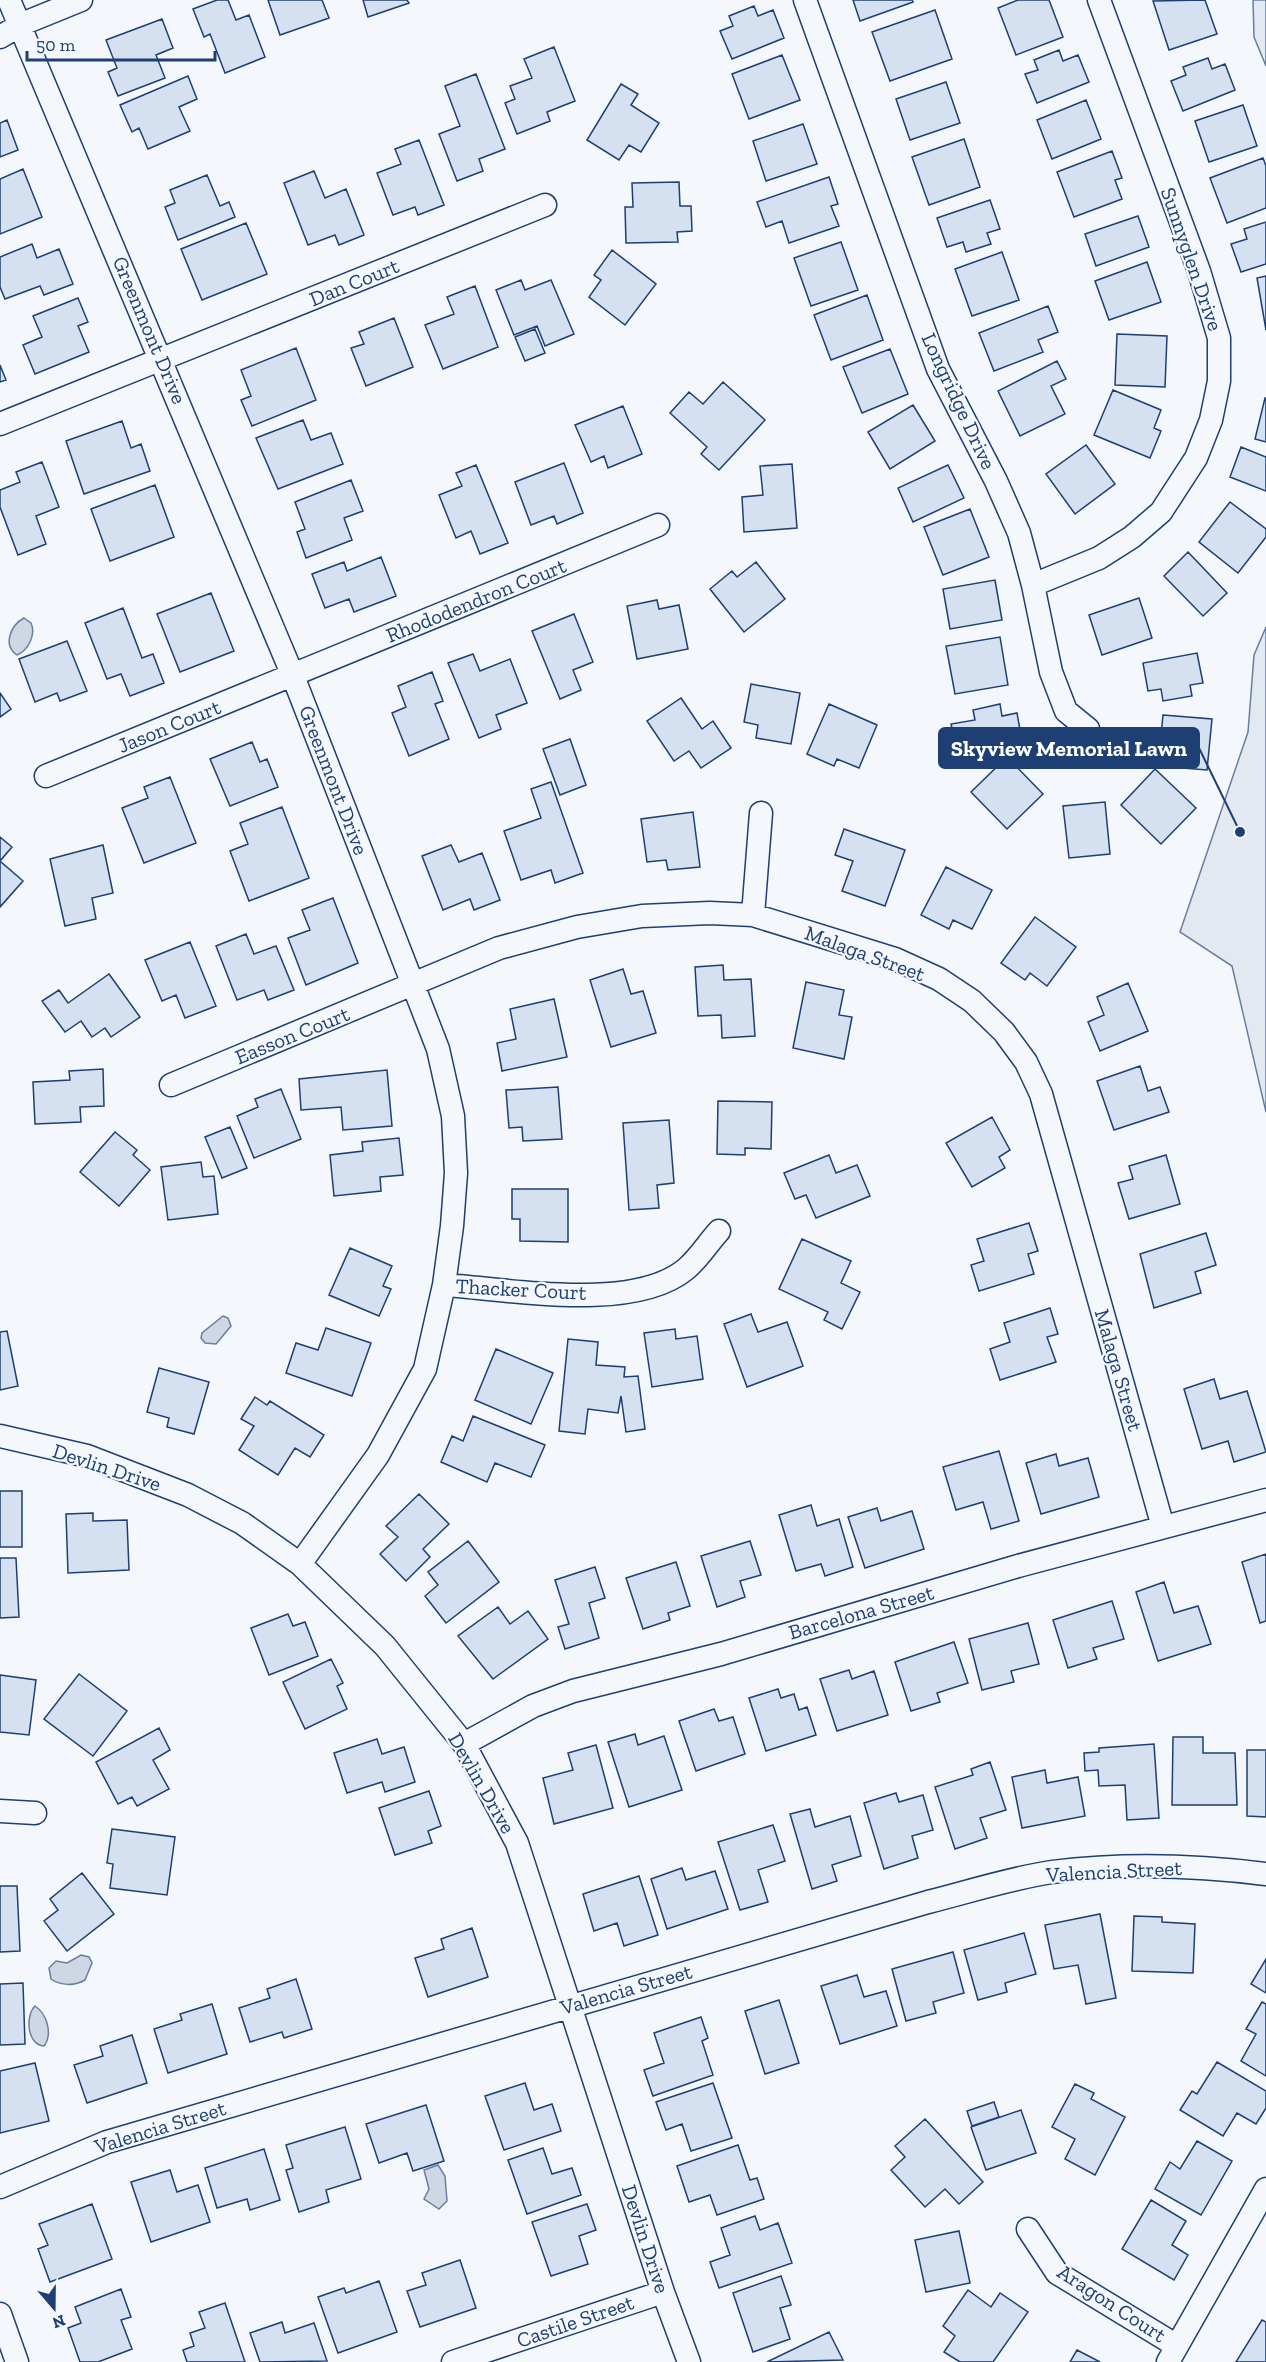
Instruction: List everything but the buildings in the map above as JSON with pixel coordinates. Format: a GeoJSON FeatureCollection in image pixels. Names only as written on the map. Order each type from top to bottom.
{"type":"FeatureCollection","features":[{"type":"Feature","properties":{"kind":"street","name":"Greenmont Drive"},"geometry":{"type":"LineString","coordinates":[[9,0],[22,24],[293,676],[438,1049],[453,1116],[456,1173],[444,1285],[425,1369],[378,1455],[300,1564]]}},
{"type":"Feature","properties":{"kind":"street"},"geometry":{"type":"LineString","coordinates":[[0,37],[22,24],[81,0]]}},
{"type":"Feature","properties":{"kind":"street","name":"Longridge Drive"},"geometry":{"type":"LineString","coordinates":[[806,0],[938,369],[1001,491],[1019,532],[1033,585],[1051,672],[1066,711],[1088,729]]}},
{"type":"Feature","properties":{"kind":"street","name":"Sunnyglen Drive"},"geometry":{"type":"LineString","coordinates":[[1033,585],[1099,558],[1131,537],[1161,512],[1196,458],[1211,420],[1219,381],[1219,338],[1198,271],[1099,0]]}},
{"type":"Feature","properties":{"kind":"street","name":"Dan Court"},"geometry":{"type":"LineString","coordinates":[[0,424],[545,205]]}},
{"type":"Feature","properties":{"kind":"street","name":"Rhododendron Court"},"geometry":{"type":"LineString","coordinates":[[293,676],[658,525]]}},
{"type":"Feature","properties":{"kind":"street","name":"Jason Court"},"geometry":{"type":"LineString","coordinates":[[45,776],[293,676]]}},
{"type":"Feature","properties":{"kind":"street"},"geometry":{"type":"LineString","coordinates":[[753,915],[761,813]]}},
{"type":"Feature","properties":{"kind":"street","name":"Malaga Street"},"geometry":{"type":"LineString","coordinates":[[413,985],[499,948],[577,927],[642,916],[710,913],[753,915],[895,959],[939,979],[972,1001],[1004,1032],[1026,1062],[1041,1094],[1163,1527]]}},
{"type":"Feature","properties":{"kind":"street","name":"Easson Court"},"geometry":{"type":"LineString","coordinates":[[171,1085],[413,985]]}},
{"type":"Feature","properties":{"kind":"street","name":"Thacker Court"},"geometry":{"type":"LineString","coordinates":[[444,1285],[545,1295],[613,1293],[657,1285],[686,1269],[719,1231]]}},
{"type":"Feature","properties":{"kind":"street","name":"Devlin Drive"},"geometry":{"type":"LineString","coordinates":[[0,1436],[87,1456],[188,1495],[242,1524],[300,1564],[385,1646],[464,1744],[517,1843],[663,2292],[689,2362]]}},
{"type":"Feature","properties":{"kind":"street","name":"Barcelona Street"},"geometry":{"type":"LineString","coordinates":[[464,1744],[533,1706],[573,1691],[720,1653],[1018,1566],[1266,1500]]}},
{"type":"Feature","properties":{"kind":"street"},"geometry":{"type":"LineString","coordinates":[[0,1811],[35,1813]]}},
{"type":"Feature","properties":{"kind":"street","name":"Valencia Street"},"geometry":{"type":"LineString","coordinates":[[0,2187],[106,2142],[928,1902],[1050,1872],[1137,1866],[1207,1867],[1266,1874]]}},
{"type":"Feature","properties":{"kind":"street"},"geometry":{"type":"LineString","coordinates":[[1172,2354],[1266,2189]]}},
{"type":"Feature","properties":{"kind":"street","name":"Aragon Court"},"geometry":{"type":"LineString","coordinates":[[1028,2229],[1057,2273],[1172,2354]]}},
{"type":"Feature","properties":{"kind":"street","name":"Castile Street"},"geometry":{"type":"LineString","coordinates":[[453,2362],[663,2292]]}},
{"type":"Feature","properties":{"kind":"street"},"geometry":{"type":"LineString","coordinates":[[0,2314],[17,2362]]}},
{"type":"Feature","properties":{"kind":"shaded area"},"geometry":{"type":"Polygon","coordinates":[[[1253,0],[1266,0],[1266,66],[1254,37],[1253,0]]]}},
{"type":"Feature","properties":{"kind":"shaded area"},"geometry":{"type":"Polygon","coordinates":[[[24,618],[31,623],[33,632],[28,646],[17,655],[10,646],[10,635],[15,625],[24,618]]]}},
{"type":"Feature","properties":{"kind":"shaded area"},"geometry":{"type":"Polygon","coordinates":[[[1266,627],[1266,1112],[1232,966],[1180,932],[1248,732],[1254,655],[1266,627]]]}},
{"type":"Feature","properties":{"kind":"shaded area"},"geometry":{"type":"Polygon","coordinates":[[[223,1316],[228,1318],[231,1326],[216,1344],[205,1343],[201,1338],[202,1333],[223,1316]]]}},
{"type":"Feature","properties":{"kind":"shaded area"},"geometry":{"type":"Polygon","coordinates":[[[81,1955],[89,1957],[92,1963],[85,1980],[68,1984],[51,1979],[49,1968],[56,1961],[67,1963],[81,1955]]]}},
{"type":"Feature","properties":{"kind":"shaded area"},"geometry":{"type":"Polygon","coordinates":[[[35,2006],[43,2014],[47,2024],[48,2036],[44,2046],[34,2041],[29,2029],[30,2016],[35,2006]]]}},
{"type":"Feature","properties":{"kind":"shaded area"},"geometry":{"type":"Polygon","coordinates":[[[438,2165],[445,2176],[447,2201],[439,2209],[424,2199],[429,2189],[424,2170],[438,2165]]]}},
{"type":"Feature","properties":{"kind":"place","name":"Skyview Memorial Lawn"},"geometry":{"type":"Point","coordinates":[1240,832]}}]}
